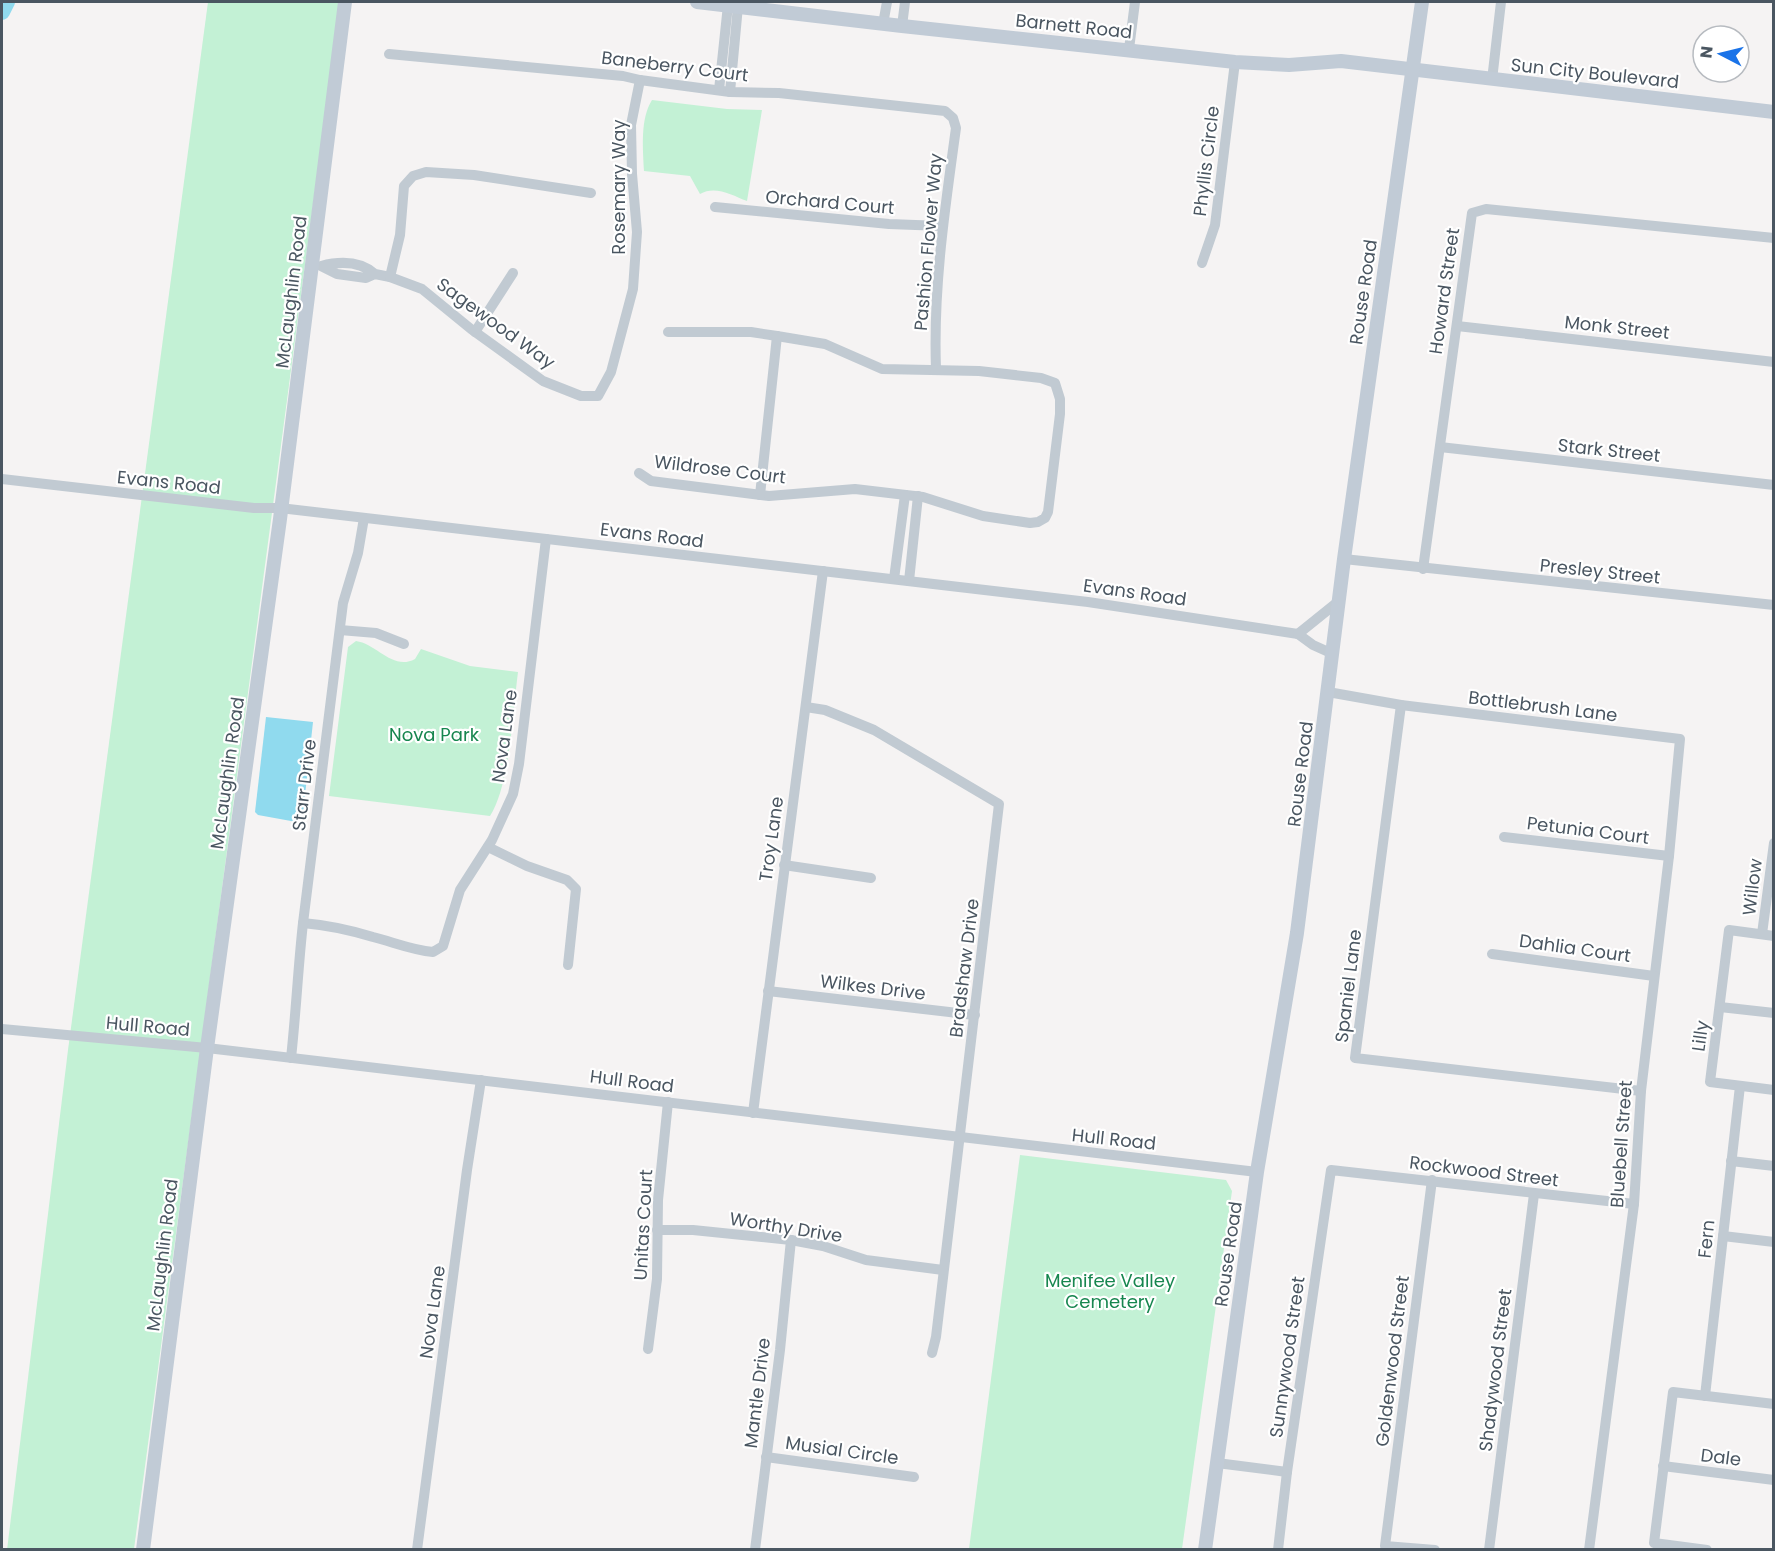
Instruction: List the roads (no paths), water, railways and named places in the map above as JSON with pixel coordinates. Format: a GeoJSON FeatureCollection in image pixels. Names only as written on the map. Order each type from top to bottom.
{"type":"FeatureCollection","features":[{"type":"Feature","properties":{"kind":"street","name":"McLaughlin Road"},"geometry":{"type":"LineString","coordinates":[[143,1550],[207,1048],[280,508],[317,266],[345,2]]}},
{"type":"Feature","properties":{"kind":"street","name":"Barnett Road"},"geometry":{"type":"LineString","coordinates":[[697,2],[1235,62],[1288,65],[1341,61],[1413,70]]}},
{"type":"Feature","properties":{"kind":"street"},"geometry":{"type":"LineString","coordinates":[[883,24],[887,2]]}},
{"type":"Feature","properties":{"kind":"street"},"geometry":{"type":"LineString","coordinates":[[902,26],[905,2]]}},
{"type":"Feature","properties":{"kind":"street"},"geometry":{"type":"LineString","coordinates":[[1128,49],[1135,2]]}},
{"type":"Feature","properties":{"kind":"street","name":"Rouse Road"},"geometry":{"type":"LineString","coordinates":[[1205,1550],[1257,1172],[1297,933],[1344,559],[1422,2]]}},
{"type":"Feature","properties":{"kind":"street"},"geometry":{"type":"LineString","coordinates":[[1492,80],[1501,2]]}},
{"type":"Feature","properties":{"kind":"street"},"geometry":{"type":"LineString","coordinates":[[725,91],[733,6]]}},
{"type":"Feature","properties":{"kind":"street","name":"Baneberry Court"},"geometry":{"type":"LineString","coordinates":[[389,54],[623,76],[725,91],[779,93],[945,111],[953,118]]}},
{"type":"Feature","properties":{"kind":"street","name":"Phyllis Circle"},"geometry":{"type":"LineString","coordinates":[[1202,263],[1215,225],[1235,62]]}},
{"type":"Feature","properties":{"kind":"street","name":"Sun City Boulevard"},"geometry":{"type":"LineString","coordinates":[[1413,70],[1773,112]]}},
{"type":"Feature","properties":{"kind":"street","name":"Rosemary Way"},"geometry":{"type":"LineString","coordinates":[[598,396],[611,372],[633,289],[637,232],[632,174],[632,125],[640,80]]}},
{"type":"Feature","properties":{"kind":"street","name":"Pashion Flower Way"},"geometry":{"type":"LineString","coordinates":[[936,369],[935,331],[942,226],[956,128],[953,118]]}},
{"type":"Feature","properties":{"kind":"street"},"geometry":{"type":"LineString","coordinates":[[390,277],[400,235],[405,186],[413,176],[426,172],[474,175],[591,193]]}},
{"type":"Feature","properties":{"kind":"street","name":"Orchard Court"},"geometry":{"type":"LineString","coordinates":[[715,207],[889,224],[942,226]]}},
{"type":"Feature","properties":{"kind":"street","name":"Howard Street"},"geometry":{"type":"LineString","coordinates":[[1423,569],[1472,213],[1486,209],[1773,238]]}},
{"type":"Feature","properties":{"kind":"street","name":"Sagewood Way"},"geometry":{"type":"LineString","coordinates":[[317,266],[337,262],[365,266],[375,274],[422,289],[475,332],[543,381],[581,396],[598,396]]}},
{"type":"Feature","properties":{"kind":"street"},"geometry":{"type":"LineString","coordinates":[[475,332],[513,273]]}},
{"type":"Feature","properties":{"kind":"street","name":"Monk Street"},"geometry":{"type":"LineString","coordinates":[[1457,326],[1773,362]]}},
{"type":"Feature","properties":{"kind":"street"},"geometry":{"type":"LineString","coordinates":[[668,332],[751,332],[825,344],[882,369],[936,369]]}},
{"type":"Feature","properties":{"kind":"street"},"geometry":{"type":"LineString","coordinates":[[760,495],[777,336]]}},
{"type":"Feature","properties":{"kind":"street","name":"Wildrose Court"},"geometry":{"type":"LineString","coordinates":[[639,472],[651,481],[760,495],[789,495],[855,489],[918,496],[1001,519],[1029,523],[1045,518],[1048,512],[1060,414],[1060,399],[1055,382],[979,370],[936,369]]}},
{"type":"Feature","properties":{"kind":"street","name":"Stark Street"},"geometry":{"type":"LineString","coordinates":[[1440,447],[1773,485]]}},
{"type":"Feature","properties":{"kind":"street","name":"Evans Road"},"geometry":{"type":"LineString","coordinates":[[2,479],[254,508],[280,508],[1088,602],[1298,634],[1313,645],[1333,654]]}},
{"type":"Feature","properties":{"kind":"street"},"geometry":{"type":"LineString","coordinates":[[894,579],[905,495]]}},
{"type":"Feature","properties":{"kind":"street"},"geometry":{"type":"LineString","coordinates":[[909,581],[918,496]]}},
{"type":"Feature","properties":{"kind":"street","name":"Starr Drive"},"geometry":{"type":"LineString","coordinates":[[291,1059],[297,1007],[298,964],[343,603],[358,553],[364,518]]}},
{"type":"Feature","properties":{"kind":"street","name":"Nova Lane"},"geometry":{"type":"LineString","coordinates":[[303,923],[372,936],[420,951],[433,952],[443,946],[460,890],[488,847],[513,794],[546,539]]}},
{"type":"Feature","properties":{"kind":"street","name":"Presley Street"},"geometry":{"type":"LineString","coordinates":[[1344,559],[1773,605]]}},
{"type":"Feature","properties":{"kind":"street","name":"Troy Lane"},"geometry":{"type":"LineString","coordinates":[[753,1113],[823,571]]}},
{"type":"Feature","properties":{"kind":"street"},"geometry":{"type":"LineString","coordinates":[[1298,634],[1339,601]]}},
{"type":"Feature","properties":{"kind":"street"},"geometry":{"type":"LineString","coordinates":[[340,630],[376,633],[404,644]]}},
{"type":"Feature","properties":{"kind":"street","name":"Bottlebrush Lane"},"geometry":{"type":"LineString","coordinates":[[1328,692],[1401,705],[1680,739]]}},
{"type":"Feature","properties":{"kind":"street","name":"Spaniel Lane"},"geometry":{"type":"LineString","coordinates":[[1401,705],[1355,1058],[1641,1091]]}},
{"type":"Feature","properties":{"kind":"street","name":"Bradshaw Drive"},"geometry":{"type":"LineString","coordinates":[[806,707],[825,710],[874,730],[999,804],[961,1138],[936,1337],[932,1353]]}},
{"type":"Feature","properties":{"kind":"street","name":"Bluebell Street"},"geometry":{"type":"LineString","coordinates":[[1589,1550],[1634,1204],[1641,1091],[1669,856],[1680,739]]}},
{"type":"Feature","properties":{"kind":"street","name":"Petunia Court"},"geometry":{"type":"LineString","coordinates":[[1504,837],[1669,856]]}},
{"type":"Feature","properties":{"kind":"street","name":"Willow"},"geometry":{"type":"LineString","coordinates":[[1768,935],[1773,843]]}},
{"type":"Feature","properties":{"kind":"street"},"geometry":{"type":"LineString","coordinates":[[488,847],[527,866],[567,880],[576,889],[568,965]]}},
{"type":"Feature","properties":{"kind":"street"},"geometry":{"type":"LineString","coordinates":[[784,865],[871,878]]}},
{"type":"Feature","properties":{"kind":"street","name":"Lilly"},"geometry":{"type":"LineString","coordinates":[[1768,935],[1729,930],[1710,1082],[1773,1090]]}},
{"type":"Feature","properties":{"kind":"street","name":"Dahlia Court"},"geometry":{"type":"LineString","coordinates":[[1492,954],[1654,976]]}},
{"type":"Feature","properties":{"kind":"street","name":"Wilkes Drive"},"geometry":{"type":"LineString","coordinates":[[768,991],[975,1015]]}},
{"type":"Feature","properties":{"kind":"street"},"geometry":{"type":"LineString","coordinates":[[1720,1006],[1773,1012]]}},
{"type":"Feature","properties":{"kind":"street","name":"Hull Road"},"geometry":{"type":"LineString","coordinates":[[2,1029],[207,1048],[1257,1172]]}},
{"type":"Feature","properties":{"kind":"street","name":"Nova Lane"},"geometry":{"type":"LineString","coordinates":[[417,1550],[481,1080]]}},
{"type":"Feature","properties":{"kind":"street","name":"Fern"},"geometry":{"type":"LineString","coordinates":[[1705,1396],[1740,1086]]}},
{"type":"Feature","properties":{"kind":"street","name":"Unitas Court"},"geometry":{"type":"LineString","coordinates":[[648,1348],[657,1279],[657,1230],[668,1102]]}},
{"type":"Feature","properties":{"kind":"street"},"geometry":{"type":"LineString","coordinates":[[1731,1161],[1773,1166]]}},
{"type":"Feature","properties":{"kind":"street","name":"Rockwood Street"},"geometry":{"type":"LineString","coordinates":[[1331,1170],[1634,1204]]}},
{"type":"Feature","properties":{"kind":"street","name":"Sunnywood Street"},"geometry":{"type":"LineString","coordinates":[[1278,1550],[1287,1472],[1331,1170]]}},
{"type":"Feature","properties":{"kind":"street","name":"Goldenwood Street"},"geometry":{"type":"LineString","coordinates":[[1432,1180],[1384,1546],[1435,1550]]}},
{"type":"Feature","properties":{"kind":"street","name":"Shadywood Street"},"geometry":{"type":"LineString","coordinates":[[1489,1550],[1534,1194]]}},
{"type":"Feature","properties":{"kind":"street","name":"Worthy Drive"},"geometry":{"type":"LineString","coordinates":[[657,1230],[693,1230],[791,1240],[823,1246],[866,1260],[944,1270]]}},
{"type":"Feature","properties":{"kind":"street"},"geometry":{"type":"LineString","coordinates":[[1723,1236],[1773,1242]]}},
{"type":"Feature","properties":{"kind":"street","name":"Mantle Drive"},"geometry":{"type":"LineString","coordinates":[[754,1550],[791,1240]]}},
{"type":"Feature","properties":{"kind":"street"},"geometry":{"type":"LineString","coordinates":[[1707,1550],[1654,1543],[1673,1392],[1773,1404]]}},
{"type":"Feature","properties":{"kind":"street","name":"Musial Circle"},"geometry":{"type":"LineString","coordinates":[[766,1457],[914,1477]]}},
{"type":"Feature","properties":{"kind":"street"},"geometry":{"type":"LineString","coordinates":[[1217,1463],[1287,1472]]}},
{"type":"Feature","properties":{"kind":"street","name":"Dale"},"geometry":{"type":"LineString","coordinates":[[1663,1466],[1773,1480]]}},
{"type":"Feature","properties":{"kind":"water"},"geometry":{"type":"Polygon","coordinates":[[[266,717],[313,722],[302,823],[258,815],[255,812],[266,717]]]}},
{"type":"Feature","properties":{"kind":"waterway"},"geometry":{"type":"LineString","coordinates":[[2,12],[7,2]]}},
{"type":"Feature","properties":{"kind":"park label","name":"Nova Park"},"geometry":{"type":"Point","coordinates":[434,734]}},
{"type":"Feature","properties":{"kind":"park label","name":"Menifee Valley Cemetery"},"geometry":{"type":"Point","coordinates":[1110,1290]}}]}
